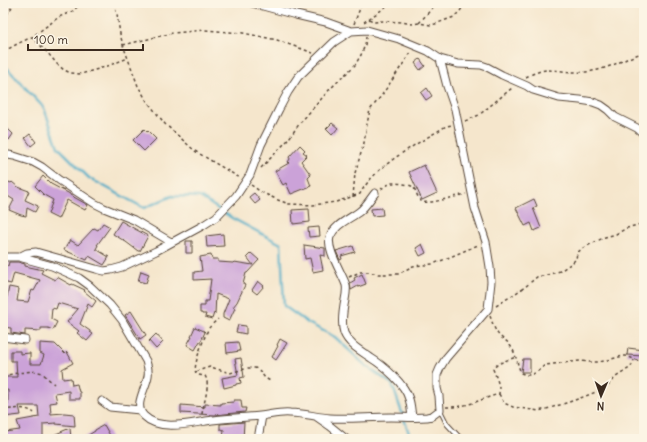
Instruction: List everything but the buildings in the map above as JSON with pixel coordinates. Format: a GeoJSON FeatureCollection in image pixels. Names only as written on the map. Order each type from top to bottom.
{"type":"FeatureCollection","features":[{"type":"Feature","properties":{"kind":"street"},"geometry":{"type":"LineString","coordinates":[[252,3],[326,22],[351,31],[367,30],[399,39],[428,51],[440,59],[458,64],[481,65],[488,67],[533,90],[559,98],[593,102],[601,105],[615,117],[644,134]]}},
{"type":"Feature","properties":{"kind":"street"},"geometry":{"type":"LineString","coordinates":[[3,257],[19,256],[36,252],[104,271],[111,270],[129,264],[156,251],[216,217],[236,196],[246,182],[261,145],[288,92],[298,77],[334,42],[351,31]]}},
{"type":"Feature","properties":{"kind":"street"},"geometry":{"type":"LineString","coordinates":[[19,256],[52,266],[79,278],[110,305],[122,320],[149,368],[147,383],[141,398],[140,410],[143,416],[148,420],[168,425],[182,425],[217,419],[290,413],[317,417],[351,418],[432,416],[440,408],[436,381],[440,368],[446,358],[488,309],[491,282],[486,242],[475,208],[455,109],[440,59]]}},
{"type":"Feature","properties":{"kind":"street"},"geometry":{"type":"LineString","coordinates":[[3,154],[14,156],[42,167],[89,200],[104,208],[134,220],[171,242]]}},
{"type":"Feature","properties":{"kind":"street"},"geometry":{"type":"LineString","coordinates":[[375,192],[366,205],[335,229],[330,237],[330,246],[336,265],[346,286],[343,315],[344,333],[351,344],[385,368],[405,389],[409,399],[411,417]]}},
{"type":"Feature","properties":{"kind":"street"},"geometry":{"type":"LineString","coordinates":[[3,338],[25,340]]}},
{"type":"Feature","properties":{"kind":"street"},"geometry":{"type":"LineString","coordinates":[[102,401],[110,407],[140,410]]}},
{"type":"Feature","properties":{"kind":"street"},"geometry":{"type":"LineString","coordinates":[[258,439],[262,416]]}},
{"type":"Feature","properties":{"kind":"street"},"geometry":{"type":"LineString","coordinates":[[317,417],[346,439]]}},
{"type":"Feature","properties":{"kind":"lane"},"geometry":{"type":"LineString","coordinates":[[440,408],[447,424],[461,439]]}},
{"type":"Feature","properties":{"kind":"path"},"geometry":{"type":"LineString","coordinates":[[3,20],[15,3]]}},
{"type":"Feature","properties":{"kind":"path"},"geometry":{"type":"LineString","coordinates":[[3,50],[32,37],[59,17],[73,11],[81,3]]}},
{"type":"Feature","properties":{"kind":"path"},"geometry":{"type":"LineString","coordinates":[[113,3],[117,14],[123,45],[138,86],[147,101],[165,124],[195,151],[261,192],[289,204],[313,205],[336,202],[360,194],[365,185],[383,167],[446,126],[458,124],[479,115],[517,82],[544,70],[585,72],[598,70],[617,64],[644,52]]}},
{"type":"Feature","properties":{"kind":"path"},"geometry":{"type":"LineString","coordinates":[[356,3],[359,8]]}},
{"type":"Feature","properties":{"kind":"path"},"geometry":{"type":"LineString","coordinates":[[351,31],[362,3]]}},
{"type":"Feature","properties":{"kind":"path"},"geometry":{"type":"LineString","coordinates":[[363,23],[390,3]]}},
{"type":"Feature","properties":{"kind":"path"},"geometry":{"type":"LineString","coordinates":[[419,23],[437,3]]}},
{"type":"Feature","properties":{"kind":"path"},"geometry":{"type":"LineString","coordinates":[[369,19],[375,22],[402,22],[431,25],[454,17],[466,3]]}},
{"type":"Feature","properties":{"kind":"path"},"geometry":{"type":"LineString","coordinates":[[123,45],[173,32],[206,30],[243,33],[277,40],[320,55]]}},
{"type":"Feature","properties":{"kind":"path"},"geometry":{"type":"LineString","coordinates":[[257,172],[287,141],[300,123],[330,89],[355,64],[365,45],[367,30]]}},
{"type":"Feature","properties":{"kind":"path"},"geometry":{"type":"LineString","coordinates":[[32,37],[57,64],[64,70],[71,73],[81,74],[128,58]]}},
{"type":"Feature","properties":{"kind":"path"},"geometry":{"type":"LineString","coordinates":[[353,197],[355,173],[364,143],[370,110],[382,95],[415,45]]}},
{"type":"Feature","properties":{"kind":"path"},"geometry":{"type":"LineString","coordinates":[[375,192],[391,183],[409,184],[414,188],[419,198],[426,202],[447,199],[471,192]]}},
{"type":"Feature","properties":{"kind":"path"},"geometry":{"type":"LineString","coordinates":[[644,224],[627,228],[583,248],[577,253],[576,259],[572,263],[560,270],[544,276],[538,276],[498,305],[488,309],[494,328],[501,338],[509,344],[516,357],[521,373],[526,375],[538,371],[545,365],[580,361],[600,362],[623,356],[644,362]]}},
{"type":"Feature","properties":{"kind":"path"},"geometry":{"type":"LineString","coordinates":[[344,281],[360,272],[398,274],[413,266],[433,264],[486,242]]}},
{"type":"Feature","properties":{"kind":"path"},"geometry":{"type":"LineString","coordinates":[[196,372],[198,353],[202,343],[209,327],[218,319]]}},
{"type":"Feature","properties":{"kind":"path"},"geometry":{"type":"LineString","coordinates":[[516,357],[501,362],[493,368],[499,383],[499,394],[504,403],[513,407],[539,411],[596,392],[609,384],[631,366],[634,360]]}},
{"type":"Feature","properties":{"kind":"path"},"geometry":{"type":"LineString","coordinates":[[196,372],[210,367],[230,373],[248,368],[256,368],[265,378],[272,382]]}},
{"type":"Feature","properties":{"kind":"path"},"geometry":{"type":"LineString","coordinates":[[3,376],[33,371],[40,372],[54,384]]}},
{"type":"Feature","properties":{"kind":"path"},"geometry":{"type":"LineString","coordinates":[[196,372],[198,375],[205,376],[207,379],[207,389],[200,422]]}},
{"type":"Feature","properties":{"kind":"path"},"geometry":{"type":"LineString","coordinates":[[440,408],[466,406],[499,394]]}},
{"type":"Feature","properties":{"kind":"path"},"geometry":{"type":"LineString","coordinates":[[3,410],[16,408],[26,409],[34,413]]}},
{"type":"Feature","properties":{"kind":"waterway"},"geometry":{"type":"LineString","coordinates":[[3,66],[7,68],[44,108],[58,147],[89,178],[144,208],[172,196],[200,197],[232,218],[281,244],[284,306],[308,323],[335,337],[366,366],[392,384],[411,439]]}}]}
